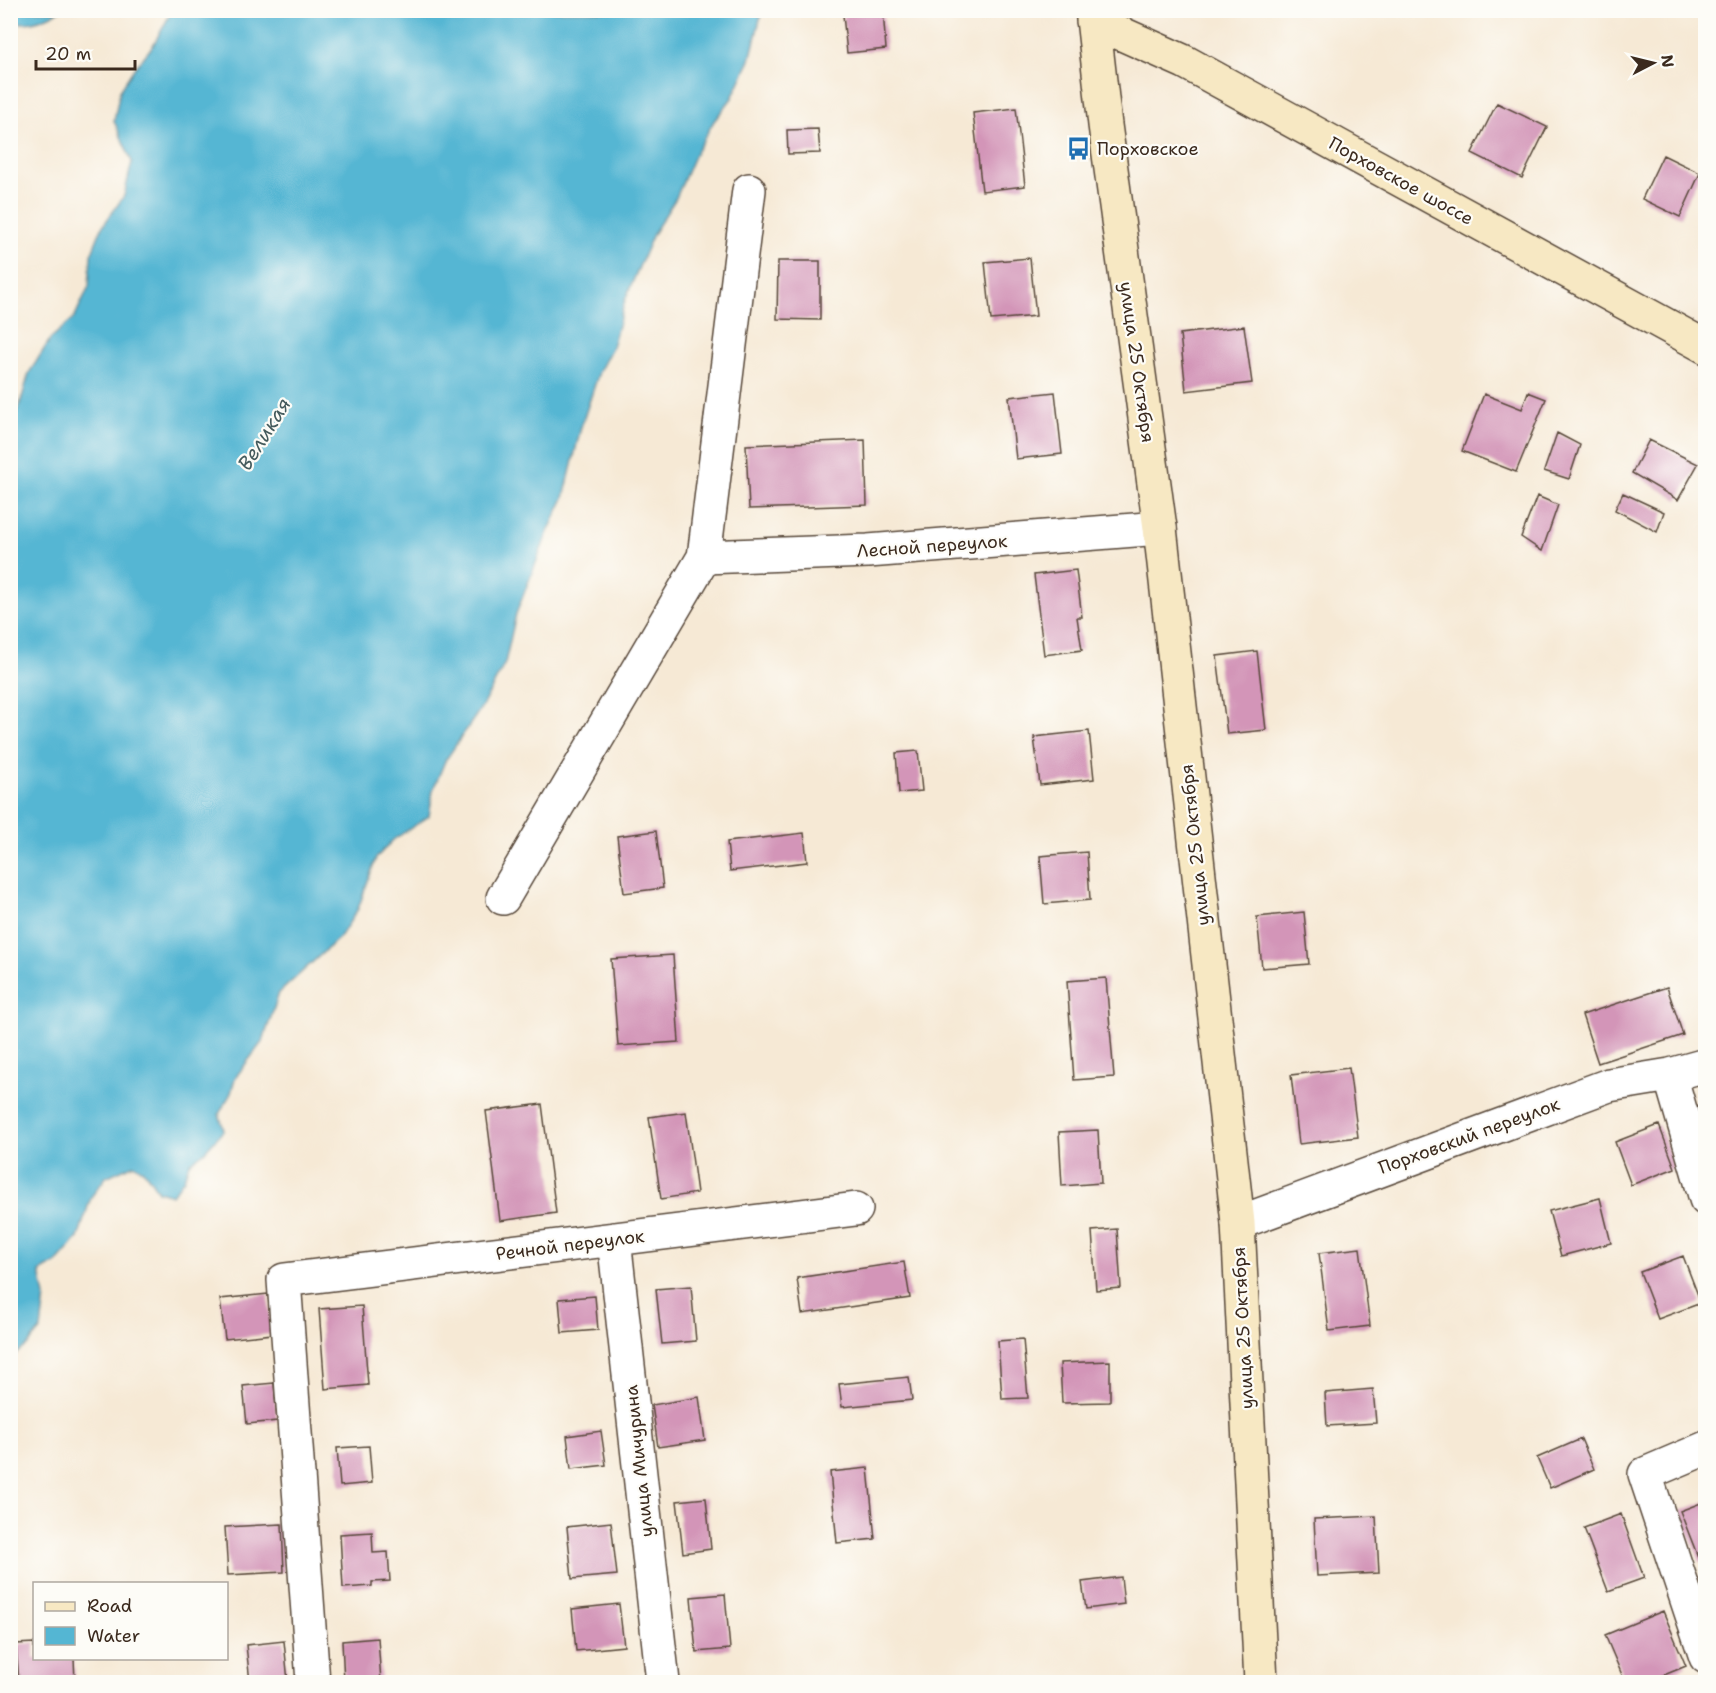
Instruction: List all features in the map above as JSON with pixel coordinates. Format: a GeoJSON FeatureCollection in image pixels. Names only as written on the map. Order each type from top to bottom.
{"type":"FeatureCollection","features":[{"type":"Feature","properties":{"kind":"main road","name":"Порховское шоссе"},"geometry":{"type":"LineString","coordinates":[[1093,16],[1185,62],[1706,347]]}},
{"type":"Feature","properties":{"kind":"main road","name":"улица 25 Октября"},"geometry":{"type":"LineString","coordinates":[[1093,16],[1105,125],[1160,528],[1238,1222],[1261,1683]]}},
{"type":"Feature","properties":{"kind":"street"},"geometry":{"type":"LineString","coordinates":[[503,898],[704,557],[749,190]]}},
{"type":"Feature","properties":{"kind":"street","name":"Лесной переулок"},"geometry":{"type":"LineString","coordinates":[[704,557],[868,551],[1160,528]]}},
{"type":"Feature","properties":{"kind":"street","name":"Порховский переулок"},"geometry":{"type":"LineString","coordinates":[[1238,1222],[1609,1085],[1670,1075],[1706,1065]]}},
{"type":"Feature","properties":{"kind":"street"},"geometry":{"type":"LineString","coordinates":[[1670,1075],[1706,1199]]}},
{"type":"Feature","properties":{"kind":"street","name":"Речной переулок"},"geometry":{"type":"LineString","coordinates":[[313,1683],[284,1280],[856,1209]]}},
{"type":"Feature","properties":{"kind":"street","name":"улица Мичурина"},"geometry":{"type":"LineString","coordinates":[[614,1239],[663,1683]]}},
{"type":"Feature","properties":{"kind":"street"},"geometry":{"type":"LineString","coordinates":[[1706,1448],[1645,1474],[1706,1657]]}},
{"type":"Feature","properties":{"kind":"water"},"geometry":{"type":"Polygon","coordinates":[[[10,11],[59,11],[29,23],[17,23],[11,21],[10,11]]]}},
{"type":"Feature","properties":{"kind":"water","name":"Великая"},"geometry":{"type":"Polygon","coordinates":[[[172,11],[762,11],[750,60],[732,98],[714,121],[694,156],[676,198],[653,234],[625,300],[612,347],[599,372],[581,427],[564,498],[516,614],[505,663],[481,708],[445,761],[433,790],[429,816],[393,840],[376,858],[358,909],[340,937],[279,993],[263,1041],[235,1078],[231,1093],[219,1114],[224,1130],[204,1152],[189,1163],[184,1179],[172,1195],[158,1191],[145,1172],[134,1164],[106,1177],[91,1197],[78,1238],[56,1263],[40,1272],[45,1296],[41,1329],[27,1346],[11,1357],[11,426],[29,373],[51,338],[74,318],[89,286],[91,255],[102,227],[124,196],[132,162],[114,121],[120,90],[152,47],[172,11]]]}},
{"type":"Feature","properties":{"kind":"building"},"geometry":{"type":"Polygon","coordinates":[[[883,11],[886,49],[847,53],[843,15],[883,11]]]}},
{"type":"Feature","properties":{"kind":"building"},"geometry":{"type":"Polygon","coordinates":[[[1497,103],[1547,127],[1522,178],[1472,153],[1497,103]]]}},
{"type":"Feature","properties":{"kind":"building"},"geometry":{"type":"Polygon","coordinates":[[[1016,108],[1025,186],[982,191],[973,113],[1016,108]]]}},
{"type":"Feature","properties":{"kind":"building"},"geometry":{"type":"Polygon","coordinates":[[[818,129],[820,153],[788,154],[787,130],[818,129]]]}},
{"type":"Feature","properties":{"kind":"building"},"geometry":{"type":"Polygon","coordinates":[[[1663,155],[1700,173],[1680,217],[1642,199],[1663,155]]]}},
{"type":"Feature","properties":{"kind":"building"},"geometry":{"type":"Polygon","coordinates":[[[1030,258],[1036,316],[991,320],[985,262],[1030,258]]]}},
{"type":"Feature","properties":{"kind":"building"},"geometry":{"type":"Polygon","coordinates":[[[778,261],[820,261],[820,320],[777,319],[778,261]]]}},
{"type":"Feature","properties":{"kind":"building"},"geometry":{"type":"Polygon","coordinates":[[[1244,326],[1252,383],[1186,391],[1180,334],[1244,326]]]}},
{"type":"Feature","properties":{"kind":"building"},"geometry":{"type":"Polygon","coordinates":[[[1055,392],[1062,454],[1016,459],[1009,397],[1055,392]]]}},
{"type":"Feature","properties":{"kind":"building"},"geometry":{"type":"Polygon","coordinates":[[[1528,392],[1546,399],[1516,472],[1462,451],[1484,394],[1522,409],[1528,392]]]}},
{"type":"Feature","properties":{"kind":"building"},"geometry":{"type":"Polygon","coordinates":[[[1557,433],[1580,445],[1569,479],[1544,471],[1557,433]]]}},
{"type":"Feature","properties":{"kind":"building"},"geometry":{"type":"Polygon","coordinates":[[[865,440],[867,505],[749,509],[746,445],[865,440]]]}},
{"type":"Feature","properties":{"kind":"building"},"geometry":{"type":"Polygon","coordinates":[[[1649,440],[1698,464],[1678,500],[1632,473],[1649,440]]]}},
{"type":"Feature","properties":{"kind":"building"},"geometry":{"type":"Polygon","coordinates":[[[1623,493],[1664,512],[1657,532],[1615,510],[1623,493]]]}},
{"type":"Feature","properties":{"kind":"building"},"geometry":{"type":"Polygon","coordinates":[[[1537,496],[1558,505],[1542,551],[1521,537],[1537,496]]]}},
{"type":"Feature","properties":{"kind":"building"},"geometry":{"type":"Polygon","coordinates":[[[1076,570],[1082,617],[1077,617],[1082,650],[1044,655],[1034,575],[1076,570]]]}},
{"type":"Feature","properties":{"kind":"building"},"geometry":{"type":"Polygon","coordinates":[[[1257,651],[1266,730],[1227,734],[1217,656],[1257,651]]]}},
{"type":"Feature","properties":{"kind":"building"},"geometry":{"type":"Polygon","coordinates":[[[1089,731],[1094,779],[1040,785],[1034,737],[1089,731]]]}},
{"type":"Feature","properties":{"kind":"building"},"geometry":{"type":"Polygon","coordinates":[[[918,751],[922,791],[899,793],[896,753],[918,751]]]}},
{"type":"Feature","properties":{"kind":"building"},"geometry":{"type":"Polygon","coordinates":[[[656,831],[663,888],[624,893],[617,836],[656,831]]]}},
{"type":"Feature","properties":{"kind":"building"},"geometry":{"type":"Polygon","coordinates":[[[804,833],[807,862],[730,871],[727,842],[804,833]]]}},
{"type":"Feature","properties":{"kind":"building"},"geometry":{"type":"Polygon","coordinates":[[[1087,852],[1090,900],[1044,904],[1040,856],[1087,852]]]}},
{"type":"Feature","properties":{"kind":"building"},"geometry":{"type":"Polygon","coordinates":[[[1304,912],[1309,964],[1262,968],[1257,917],[1304,912]]]}},
{"type":"Feature","properties":{"kind":"building"},"geometry":{"type":"Polygon","coordinates":[[[673,955],[679,1042],[618,1046],[611,959],[673,955]]]}},
{"type":"Feature","properties":{"kind":"building"},"geometry":{"type":"Polygon","coordinates":[[[1106,978],[1114,1077],[1074,1080],[1067,981],[1106,978]]]}},
{"type":"Feature","properties":{"kind":"building"},"geometry":{"type":"Polygon","coordinates":[[[1667,987],[1683,1035],[1598,1063],[1582,1015],[1667,987]]]}},
{"type":"Feature","properties":{"kind":"building"},"geometry":{"type":"Polygon","coordinates":[[[1349,1068],[1358,1137],[1299,1144],[1291,1075],[1349,1068]]]}},
{"type":"Feature","properties":{"kind":"building"},"geometry":{"type":"Polygon","coordinates":[[[542,1104],[556,1213],[500,1221],[486,1111],[542,1104]]]}},
{"type":"Feature","properties":{"kind":"building"},"geometry":{"type":"Polygon","coordinates":[[[686,1112],[697,1193],[661,1199],[649,1117],[686,1112]]]}},
{"type":"Feature","properties":{"kind":"building"},"geometry":{"type":"Polygon","coordinates":[[[1659,1125],[1675,1168],[1631,1185],[1615,1142],[1659,1125]]]}},
{"type":"Feature","properties":{"kind":"building"},"geometry":{"type":"Polygon","coordinates":[[[1098,1130],[1101,1183],[1062,1186],[1059,1132],[1098,1130]]]}},
{"type":"Feature","properties":{"kind":"building"},"geometry":{"type":"Polygon","coordinates":[[[1600,1198],[1611,1243],[1561,1256],[1549,1211],[1600,1198]]]}},
{"type":"Feature","properties":{"kind":"building"},"geometry":{"type":"Polygon","coordinates":[[[1117,1229],[1121,1288],[1096,1290],[1092,1231],[1117,1229]]]}},
{"type":"Feature","properties":{"kind":"building"},"geometry":{"type":"Polygon","coordinates":[[[1360,1248],[1370,1326],[1329,1331],[1319,1253],[1360,1248]]]}},
{"type":"Feature","properties":{"kind":"building"},"geometry":{"type":"Polygon","coordinates":[[[1683,1256],[1701,1303],[1658,1319],[1640,1272],[1683,1256]]]}},
{"type":"Feature","properties":{"kind":"building"},"geometry":{"type":"Polygon","coordinates":[[[904,1262],[910,1298],[802,1314],[797,1278],[904,1262]]]}},
{"type":"Feature","properties":{"kind":"building"},"geometry":{"type":"Polygon","coordinates":[[[691,1286],[696,1341],[662,1344],[656,1289],[691,1286]]]}},
{"type":"Feature","properties":{"kind":"building"},"geometry":{"type":"Polygon","coordinates":[[[268,1294],[272,1334],[225,1339],[220,1299],[268,1294]]]}},
{"type":"Feature","properties":{"kind":"building"},"geometry":{"type":"Polygon","coordinates":[[[595,1296],[598,1330],[562,1333],[559,1299],[595,1296]]]}},
{"type":"Feature","properties":{"kind":"building"},"geometry":{"type":"Polygon","coordinates":[[[362,1306],[368,1385],[325,1389],[319,1309],[362,1306]]]}},
{"type":"Feature","properties":{"kind":"building"},"geometry":{"type":"Polygon","coordinates":[[[1023,1339],[1028,1398],[1002,1399],[998,1341],[1023,1339]]]}},
{"type":"Feature","properties":{"kind":"building"},"geometry":{"type":"Polygon","coordinates":[[[1110,1361],[1110,1402],[1062,1403],[1060,1363],[1110,1361]]]}},
{"type":"Feature","properties":{"kind":"building"},"geometry":{"type":"Polygon","coordinates":[[[909,1377],[912,1400],[842,1407],[839,1384],[909,1377]]]}},
{"type":"Feature","properties":{"kind":"building"},"geometry":{"type":"Polygon","coordinates":[[[274,1383],[277,1421],[247,1424],[243,1386],[274,1383]]]}},
{"type":"Feature","properties":{"kind":"building"},"geometry":{"type":"Polygon","coordinates":[[[1373,1389],[1376,1423],[1327,1426],[1325,1393],[1373,1389]]]}},
{"type":"Feature","properties":{"kind":"building"},"geometry":{"type":"Polygon","coordinates":[[[699,1397],[705,1440],[658,1447],[652,1405],[699,1397]]]}},
{"type":"Feature","properties":{"kind":"building"},"geometry":{"type":"Polygon","coordinates":[[[601,1431],[606,1465],[571,1469],[567,1436],[601,1431]]]}},
{"type":"Feature","properties":{"kind":"building"},"geometry":{"type":"Polygon","coordinates":[[[1581,1439],[1594,1469],[1550,1488],[1537,1458],[1581,1439]]]}},
{"type":"Feature","properties":{"kind":"building"},"geometry":{"type":"Polygon","coordinates":[[[369,1446],[372,1483],[340,1486],[337,1448],[369,1446]]]}},
{"type":"Feature","properties":{"kind":"building"},"geometry":{"type":"Polygon","coordinates":[[[868,1468],[875,1539],[837,1543],[830,1472],[868,1468]]]}},
{"type":"Feature","properties":{"kind":"building"},"geometry":{"type":"Polygon","coordinates":[[[706,1498],[711,1549],[683,1553],[677,1501],[706,1498]]]}},
{"type":"Feature","properties":{"kind":"building"},"geometry":{"type":"Polygon","coordinates":[[[1706,1501],[1706,1560],[1700,1562],[1680,1511],[1706,1501]]]}},
{"type":"Feature","properties":{"kind":"building"},"geometry":{"type":"Polygon","coordinates":[[[1621,1514],[1644,1578],[1608,1591],[1584,1528],[1621,1514]]]}},
{"type":"Feature","properties":{"kind":"building"},"geometry":{"type":"Polygon","coordinates":[[[1376,1516],[1379,1573],[1317,1576],[1314,1519],[1376,1516]]]}},
{"type":"Feature","properties":{"kind":"building"},"geometry":{"type":"Polygon","coordinates":[[[611,1522],[617,1575],[572,1579],[567,1527],[611,1522]]]}},
{"type":"Feature","properties":{"kind":"building"},"geometry":{"type":"Polygon","coordinates":[[[282,1524],[284,1572],[228,1575],[225,1527],[282,1524]]]}},
{"type":"Feature","properties":{"kind":"building"},"geometry":{"type":"Polygon","coordinates":[[[372,1532],[373,1553],[388,1552],[390,1581],[372,1582],[372,1586],[343,1588],[340,1534],[372,1532]]]}},
{"type":"Feature","properties":{"kind":"building"},"geometry":{"type":"Polygon","coordinates":[[[1121,1577],[1124,1604],[1086,1609],[1082,1582],[1121,1577]]]}},
{"type":"Feature","properties":{"kind":"building"},"geometry":{"type":"Polygon","coordinates":[[[725,1594],[730,1649],[696,1652],[691,1597],[725,1594]]]}},
{"type":"Feature","properties":{"kind":"building"},"geometry":{"type":"Polygon","coordinates":[[[619,1604],[624,1646],[576,1651],[572,1609],[619,1604]]]}},
{"type":"Feature","properties":{"kind":"building"},"geometry":{"type":"Polygon","coordinates":[[[1663,1611],[1686,1666],[1647,1682],[1625,1682],[1605,1635],[1663,1611]]]}},
{"type":"Feature","properties":{"kind":"building"},"geometry":{"type":"Polygon","coordinates":[[[378,1638],[381,1682],[344,1682],[342,1641],[378,1638]]]}},
{"type":"Feature","properties":{"kind":"building"},"geometry":{"type":"Polygon","coordinates":[[[284,1641],[288,1682],[250,1682],[246,1645],[284,1641]]]}},
{"type":"Feature","properties":{"kind":"building"},"geometry":{"type":"Polygon","coordinates":[[[33,1643],[33,1660],[74,1660],[75,1682],[19,1682],[16,1644],[33,1643]]]}},
{"type":"Feature","properties":{"kind":"place","name":"Порховское"},"geometry":{"type":"Point","coordinates":[1079,149]}}]}
